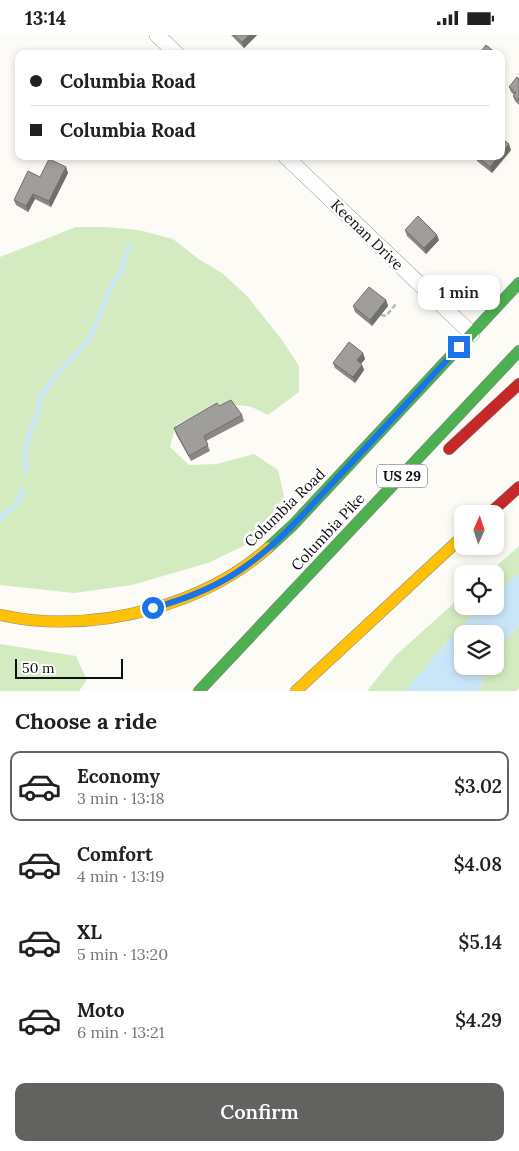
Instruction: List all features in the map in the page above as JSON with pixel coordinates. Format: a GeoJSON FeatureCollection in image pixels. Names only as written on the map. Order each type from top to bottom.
{"type":"FeatureCollection","features":[{"type":"Feature","properties":{"kind":"main road","name":"Columbia Road"},"geometry":{"type":"LineString","coordinates":[[0,615],[12,618],[49,621],[80,620],[136,613],[196,594],[247,566],[293,525],[519,283]]}},
{"type":"Feature","properties":{"kind":"main road","name":"Columbia Pike"},"geometry":{"type":"LineString","coordinates":[[200,691],[519,351]]}},
{"type":"Feature","properties":{"kind":"main road"},"geometry":{"type":"LineString","coordinates":[[445,453],[519,384]]}},
{"type":"Feature","properties":{"kind":"main road"},"geometry":{"type":"LineString","coordinates":[[499,505],[519,487]]}},
{"type":"Feature","properties":{"kind":"main road"},"geometry":{"type":"LineString","coordinates":[[504,510],[519,499]]}},
{"type":"Feature","properties":{"kind":"main road"},"geometry":{"type":"LineString","coordinates":[[284,601],[394,500]]}},
{"type":"Feature","properties":{"kind":"main road"},"geometry":{"type":"LineString","coordinates":[[296,691],[454,544]]}},
{"type":"Feature","properties":{"kind":"main road"},"geometry":{"type":"LineString","coordinates":[[430,566],[454,547]]}},
{"type":"Feature","properties":{"kind":"street"},"geometry":{"type":"LineString","coordinates":[[157,35],[173,50]]}},
{"type":"Feature","properties":{"kind":"street","name":"Keenan Drive"},"geometry":{"type":"LineString","coordinates":[[289,160],[472,334]]}},
{"type":"Feature","properties":{"kind":"path"},"geometry":{"type":"LineString","coordinates":[[381,315],[386,316],[396,304]]}},
{"type":"Feature","properties":{"kind":"green space"},"geometry":{"type":"Polygon","coordinates":[[[76,227],[139,230],[173,239],[200,260],[222,273],[247,296],[282,340],[299,366],[299,392],[268,415],[255,408],[238,405],[210,410],[176,425],[170,447],[189,465],[217,464],[254,454],[278,470],[284,496],[256,540],[208,563],[132,585],[74,593],[0,585],[0,257],[76,227]]]}},
{"type":"Feature","properties":{"kind":"green space"},"geometry":{"type":"Polygon","coordinates":[[[519,546],[519,573],[504,587],[504,565],[497,565],[519,546]]]}},
{"type":"Feature","properties":{"kind":"green space"},"geometry":{"type":"Polygon","coordinates":[[[454,603],[454,615],[474,615],[463,625],[454,625],[454,635],[405,691],[367,691],[396,655],[454,603]]]}},
{"type":"Feature","properties":{"kind":"green space"},"geometry":{"type":"Polygon","coordinates":[[[519,625],[519,688],[516,691],[479,691],[483,675],[504,675],[504,642],[519,625]]]}},
{"type":"Feature","properties":{"kind":"green space"},"geometry":{"type":"Polygon","coordinates":[[[0,644],[76,656],[87,680],[79,691],[0,691],[0,644]]]}},
{"type":"Feature","properties":{"kind":"water"},"geometry":{"type":"Polygon","coordinates":[[[519,573],[519,625],[504,642],[504,625],[463,625],[474,615],[504,615],[504,587],[519,573]]]}},
{"type":"Feature","properties":{"kind":"water"},"geometry":{"type":"Polygon","coordinates":[[[454,635],[454,675],[483,675],[479,691],[405,691],[454,635]]]}},
{"type":"Feature","properties":{"kind":"building"},"geometry":{"type":"Polygon","coordinates":[[[234,35],[249,35],[242,42],[234,35]]]}},
{"type":"Feature","properties":{"kind":"building"},"geometry":{"type":"Polygon","coordinates":[[[486,45],[492,50],[482,50],[486,45]]]}},
{"type":"Feature","properties":{"kind":"building"},"geometry":{"type":"Polygon","coordinates":[[[517,77],[519,79],[519,101],[513,96],[516,93],[509,87],[517,77]]]}},
{"type":"Feature","properties":{"kind":"building"},"geometry":{"type":"Polygon","coordinates":[[[505,141],[509,144],[505,149],[505,141]]]}},
{"type":"Feature","properties":{"kind":"building"},"geometry":{"type":"Polygon","coordinates":[[[48,160],[66,167],[49,201],[33,194],[26,206],[14,200],[28,171],[40,177],[48,160]]]}},
{"type":"Feature","properties":{"kind":"building"},"geometry":{"type":"Polygon","coordinates":[[[482,160],[496,160],[490,167],[482,160]]]}},
{"type":"Feature","properties":{"kind":"building"},"geometry":{"type":"Polygon","coordinates":[[[418,216],[437,235],[424,248],[405,230],[418,216]]]}},
{"type":"Feature","properties":{"kind":"building"},"geometry":{"type":"Polygon","coordinates":[[[369,287],[386,300],[370,320],[353,306],[369,287]]]}},
{"type":"Feature","properties":{"kind":"building"},"geometry":{"type":"Polygon","coordinates":[[[349,342],[363,353],[357,360],[362,365],[353,377],[333,363],[349,342]]]}},
{"type":"Feature","properties":{"kind":"building"},"geometry":{"type":"Polygon","coordinates":[[[231,400],[242,415],[204,436],[208,445],[189,456],[174,428],[217,403],[219,406],[231,400]]]}},
{"type":"Feature","properties":{"kind":"waterway"},"geometry":{"type":"LineString","coordinates":[[26,471],[25,451],[41,397],[56,376],[87,342],[108,293],[119,274],[130,245]]}},
{"type":"Feature","properties":{"kind":"waterway"},"geometry":{"type":"LineString","coordinates":[[0,520],[2,516],[16,506],[23,490]]}},
{"type":"Feature","properties":{"kind":"traffic: fast"},"geometry":{"type":"LineString","coordinates":[[268,548],[293,525],[519,283]]}},
{"type":"Feature","properties":{"kind":"traffic: fast"},"geometry":{"type":"LineString","coordinates":[[199,691],[519,351]]}},
{"type":"Feature","properties":{"kind":"traffic: slow"},"geometry":{"type":"LineString","coordinates":[[296,691],[454,544]]}},
{"type":"Feature","properties":{"kind":"traffic: slow"},"geometry":{"type":"LineString","coordinates":[[0,615],[30,620],[93,620],[156,608],[216,584],[268,548]]}},
{"type":"Feature","properties":{"kind":"traffic: jam"},"geometry":{"type":"LineString","coordinates":[[449,449],[519,384]]}},
{"type":"Feature","properties":{"kind":"traffic: jam"},"geometry":{"type":"LineString","coordinates":[[499,505],[519,487]]}},
{"type":"Feature","properties":{"kind":"route"},"geometry":{"type":"LineString","coordinates":[[153,608],[196,594],[222,581],[247,566],[272,545],[293,525],[459,347]]}}]}
